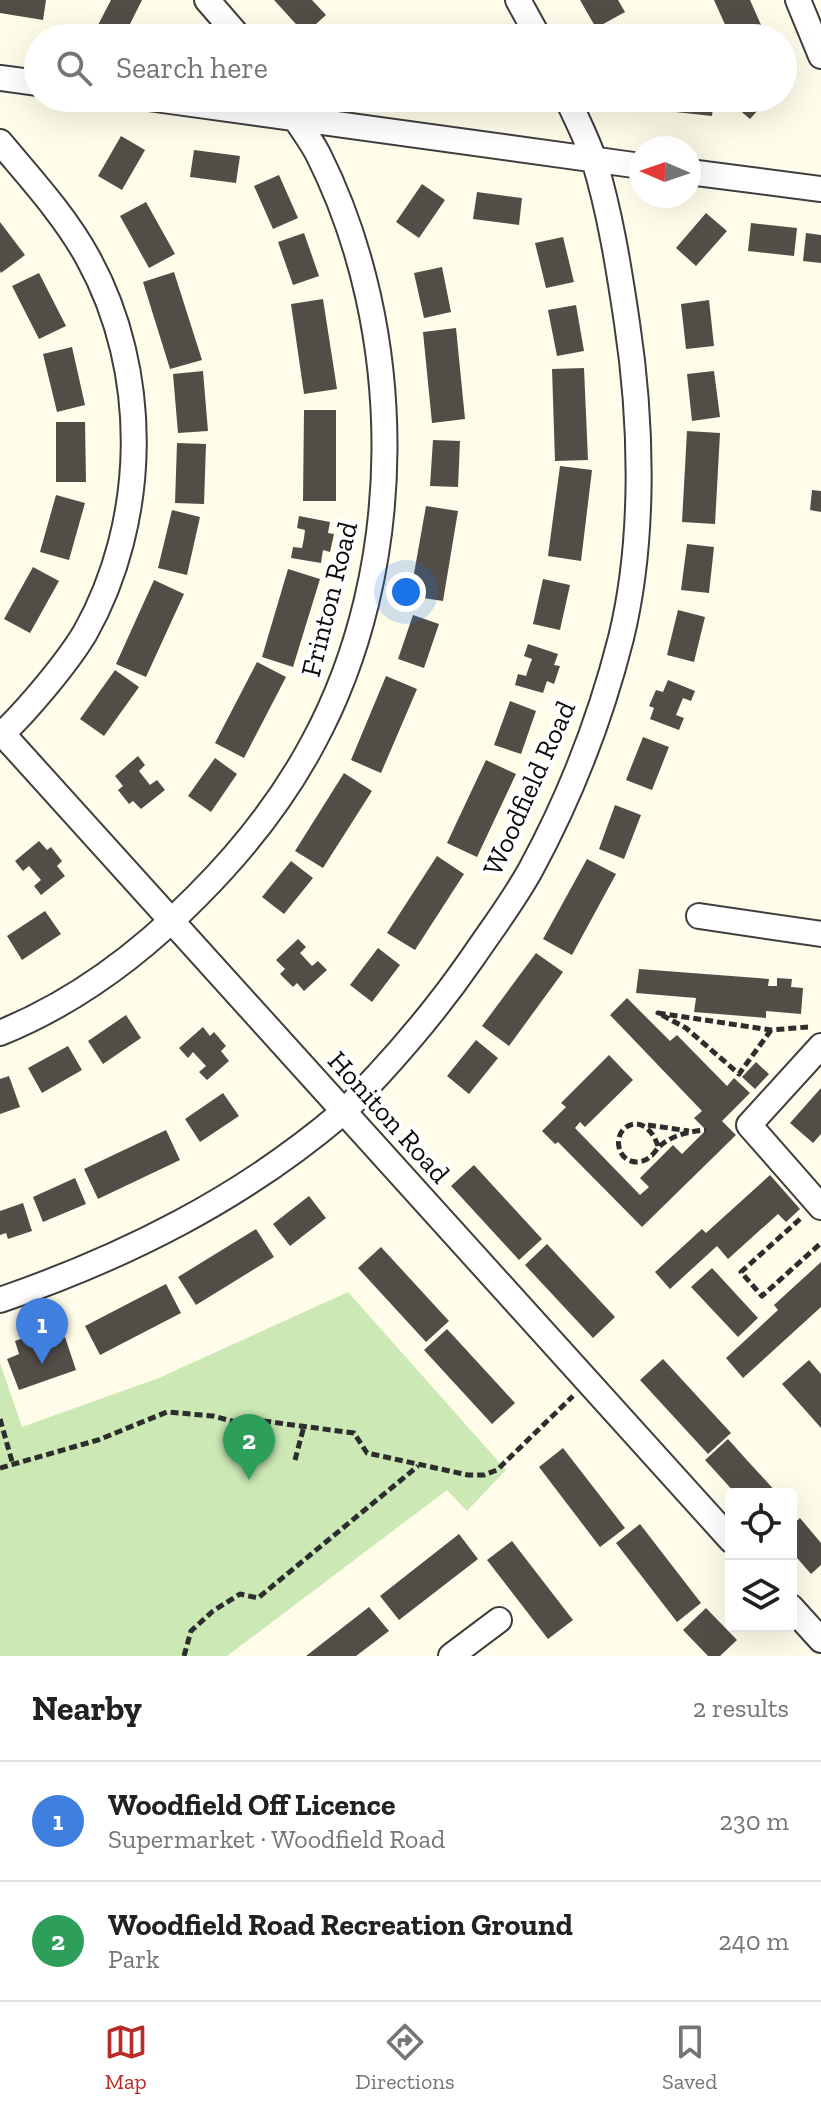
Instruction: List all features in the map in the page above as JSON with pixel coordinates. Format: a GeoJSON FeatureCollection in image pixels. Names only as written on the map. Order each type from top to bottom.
{"type":"FeatureCollection","features":[{"type":"Feature","properties":{"kind":"street"},"geometry":{"type":"LineString","coordinates":[[207,0],[228,24]]}},
{"type":"Feature","properties":{"kind":"street"},"geometry":{"type":"LineString","coordinates":[[518,0],[531,24]]}},
{"type":"Feature","properties":{"kind":"street"},"geometry":{"type":"LineString","coordinates":[[798,0],[821,56]]}},
{"type":"Feature","properties":{"kind":"street"},"geometry":{"type":"LineString","coordinates":[[0,78],[24,81]]}},
{"type":"Feature","properties":{"kind":"street","name":"Frinton Road"},"geometry":{"type":"LineString","coordinates":[[0,1033],[86,989],[172,922],[234,860],[260,827],[314,741],[338,690],[357,636],[381,521],[385,448],[383,397],[367,293],[342,213],[317,153],[291,112]]}},
{"type":"Feature","properties":{"kind":"street"},"geometry":{"type":"LineString","coordinates":[[312,112],[629,164]]}},
{"type":"Feature","properties":{"kind":"street","name":"Woodfield Road"},"geometry":{"type":"LineString","coordinates":[[0,1300],[114,1257],[194,1217],[251,1181],[344,1111],[429,1018],[530,871],[587,748],[621,636],[636,515],[639,442],[635,379],[617,262],[593,159],[573,112]]}},
{"type":"Feature","properties":{"kind":"street"},"geometry":{"type":"LineString","coordinates":[[0,142],[63,220],[88,258],[106,296],[129,378],[133,447],[127,521],[117,559],[98,606],[83,635],[60,667],[1,734]]}},
{"type":"Feature","properties":{"kind":"street"},"geometry":{"type":"LineString","coordinates":[[701,174],[821,189]]}},
{"type":"Feature","properties":{"kind":"street","name":"Honiton Road"},"geometry":{"type":"LineString","coordinates":[[1,734],[725,1533]]}},
{"type":"Feature","properties":{"kind":"street"},"geometry":{"type":"LineString","coordinates":[[699,916],[821,934]]}},
{"type":"Feature","properties":{"kind":"street"},"geometry":{"type":"LineString","coordinates":[[819,1205],[749,1125],[821,1046]]}},
{"type":"Feature","properties":{"kind":"street"},"geometry":{"type":"LineString","coordinates":[[797,1614],[821,1640]]}},
{"type":"Feature","properties":{"kind":"street"},"geometry":{"type":"LineString","coordinates":[[451,1656],[499,1620]]}},
{"type":"Feature","properties":{"kind":"path"},"geometry":{"type":"LineString","coordinates":[[771,1030],[739,1074],[686,1028],[658,1013],[771,1030],[821,1025]]}},
{"type":"Feature","properties":{"kind":"path"},"geometry":{"type":"LineString","coordinates":[[690,1131],[658,1146],[644,1162],[631,1162],[621,1155],[617,1143],[621,1132],[631,1124],[706,1130]]}},
{"type":"Feature","properties":{"kind":"path"},"geometry":{"type":"LineString","coordinates":[[643,1124],[654,1131],[658,1146]]}},
{"type":"Feature","properties":{"kind":"path"},"geometry":{"type":"LineString","coordinates":[[819,1205],[741,1272],[762,1296],[821,1243]]}},
{"type":"Feature","properties":{"kind":"path"},"geometry":{"type":"LineString","coordinates":[[0,1468],[98,1440],[167,1412],[213,1416],[254,1427],[263,1421],[354,1433],[367,1453],[468,1475],[484,1475],[497,1470],[588,1382]]}},
{"type":"Feature","properties":{"kind":"path"},"geometry":{"type":"LineString","coordinates":[[0,1419],[13,1465]]}},
{"type":"Feature","properties":{"kind":"path"},"geometry":{"type":"LineString","coordinates":[[295,1460],[304,1426]]}},
{"type":"Feature","properties":{"kind":"path"},"geometry":{"type":"LineString","coordinates":[[184,1656],[191,1631],[213,1611],[240,1594],[258,1598],[419,1465]]}},
{"type":"Feature","properties":{"kind":"green space"},"geometry":{"type":"Polygon","coordinates":[[[348,1292],[506,1470],[467,1511],[447,1490],[227,1656],[0,1656],[0,1363],[22,1427],[159,1378],[348,1292]]]}},
{"type":"Feature","properties":{"kind":"building"},"geometry":{"type":"Polygon","coordinates":[[[0,0],[46,0],[43,20],[0,13],[0,0]]]}},
{"type":"Feature","properties":{"kind":"building"},"geometry":{"type":"Polygon","coordinates":[[[111,0],[142,0],[130,24],[99,24],[111,0]]]}},
{"type":"Feature","properties":{"kind":"building"},"geometry":{"type":"Polygon","coordinates":[[[274,0],[312,0],[326,15],[316,24],[296,24],[274,0]]]}},
{"type":"Feature","properties":{"kind":"building"},"geometry":{"type":"Polygon","coordinates":[[[580,0],[618,0],[625,12],[603,24],[594,24],[580,0]]]}},
{"type":"Feature","properties":{"kind":"building"},"geometry":{"type":"Polygon","coordinates":[[[714,0],[750,0],[761,24],[725,24],[714,0]]]}},
{"type":"Feature","properties":{"kind":"building"},"geometry":{"type":"Polygon","coordinates":[[[675,112],[712,112],[712,116],[675,112]]]}},
{"type":"Feature","properties":{"kind":"building"},"geometry":{"type":"Polygon","coordinates":[[[742,112],[756,112],[750,119],[742,112]]]}},
{"type":"Feature","properties":{"kind":"building"},"geometry":{"type":"Polygon","coordinates":[[[121,136],[145,150],[122,190],[98,176],[121,136]]]}},
{"type":"Feature","properties":{"kind":"building"},"geometry":{"type":"Polygon","coordinates":[[[194,150],[240,156],[236,183],[190,177],[194,150]]]}},
{"type":"Feature","properties":{"kind":"building"},"geometry":{"type":"Polygon","coordinates":[[[279,175],[298,218],[273,229],[254,186],[279,175]]]}},
{"type":"Feature","properties":{"kind":"building"},"geometry":{"type":"Polygon","coordinates":[[[422,184],[445,200],[419,238],[396,222],[422,184]]]}},
{"type":"Feature","properties":{"kind":"building"},"geometry":{"type":"Polygon","coordinates":[[[477,192],[522,198],[519,225],[473,219],[477,192]]]}},
{"type":"Feature","properties":{"kind":"building"},"geometry":{"type":"Polygon","coordinates":[[[146,202],[175,254],[149,268],[120,216],[146,202]]]}},
{"type":"Feature","properties":{"kind":"building"},"geometry":{"type":"Polygon","coordinates":[[[706,213],[727,231],[696,266],[676,248],[706,213]]]}},
{"type":"Feature","properties":{"kind":"building"},"geometry":{"type":"Polygon","coordinates":[[[0,222],[25,255],[1,273],[0,271],[0,222]]]}},
{"type":"Feature","properties":{"kind":"building"},"geometry":{"type":"Polygon","coordinates":[[[751,223],[797,228],[794,256],[748,251],[751,223]]]}},
{"type":"Feature","properties":{"kind":"building"},"geometry":{"type":"Polygon","coordinates":[[[304,233],[319,276],[293,285],[278,242],[304,233]]]}},
{"type":"Feature","properties":{"kind":"building"},"geometry":{"type":"Polygon","coordinates":[[[806,233],[821,235],[821,263],[803,261],[806,233]]]}},
{"type":"Feature","properties":{"kind":"building"},"geometry":{"type":"Polygon","coordinates":[[[563,237],[574,282],[546,288],[535,243],[563,237]]]}},
{"type":"Feature","properties":{"kind":"building"},"geometry":{"type":"Polygon","coordinates":[[[442,267],[451,312],[424,318],[414,273],[442,267]]]}},
{"type":"Feature","properties":{"kind":"building"},"geometry":{"type":"Polygon","coordinates":[[[174,272],[202,360],[170,369],[143,282],[174,272]]]}},
{"type":"Feature","properties":{"kind":"building"},"geometry":{"type":"Polygon","coordinates":[[[39,273],[66,326],[39,339],[12,286],[39,273]]]}},
{"type":"Feature","properties":{"kind":"building"},"geometry":{"type":"Polygon","coordinates":[[[323,299],[337,389],[304,394],[291,304],[323,299]]]}},
{"type":"Feature","properties":{"kind":"building"},"geometry":{"type":"Polygon","coordinates":[[[709,300],[714,346],[686,349],[681,304],[709,300]]]}},
{"type":"Feature","properties":{"kind":"building"},"geometry":{"type":"Polygon","coordinates":[[[576,305],[584,351],[557,356],[548,310],[576,305]]]}},
{"type":"Feature","properties":{"kind":"building"},"geometry":{"type":"Polygon","coordinates":[[[456,328],[465,419],[432,423],[423,332],[456,328]]]}},
{"type":"Feature","properties":{"kind":"building"},"geometry":{"type":"Polygon","coordinates":[[[72,347],[85,405],[57,412],[43,354],[72,347]]]}},
{"type":"Feature","properties":{"kind":"building"},"geometry":{"type":"Polygon","coordinates":[[[584,368],[588,460],[555,461],[552,369],[584,368]]]}},
{"type":"Feature","properties":{"kind":"building"},"geometry":{"type":"Polygon","coordinates":[[[203,371],[208,431],[178,433],[173,374],[203,371]]]}},
{"type":"Feature","properties":{"kind":"building"},"geometry":{"type":"Polygon","coordinates":[[[714,371],[720,417],[692,421],[687,374],[714,371]]]}},
{"type":"Feature","properties":{"kind":"building"},"geometry":{"type":"Polygon","coordinates":[[[304,410],[336,410],[336,501],[303,501],[304,410]]]}},
{"type":"Feature","properties":{"kind":"building"},"geometry":{"type":"Polygon","coordinates":[[[56,422],[85,422],[86,482],[56,482],[56,422]]]}},
{"type":"Feature","properties":{"kind":"building"},"geometry":{"type":"Polygon","coordinates":[[[687,431],[720,433],[715,524],[682,522],[687,431]]]}},
{"type":"Feature","properties":{"kind":"building"},"geometry":{"type":"Polygon","coordinates":[[[433,440],[460,441],[458,487],[430,486],[433,440]]]}},
{"type":"Feature","properties":{"kind":"building"},"geometry":{"type":"Polygon","coordinates":[[[177,443],[206,444],[204,504],[175,503],[177,443]]]}},
{"type":"Feature","properties":{"kind":"building"},"geometry":{"type":"Polygon","coordinates":[[[560,466],[592,470],[581,561],[548,556],[560,466]]]}},
{"type":"Feature","properties":{"kind":"building"},"geometry":{"type":"Polygon","coordinates":[[[812,490],[821,491],[821,512],[810,510],[812,490]]]}},
{"type":"Feature","properties":{"kind":"building"},"geometry":{"type":"Polygon","coordinates":[[[56,495],[85,503],[69,560],[40,552],[56,495]]]}},
{"type":"Feature","properties":{"kind":"building"},"geometry":{"type":"Polygon","coordinates":[[[426,506],[458,511],[443,601],[410,596],[426,506]]]}},
{"type":"Feature","properties":{"kind":"building"},"geometry":{"type":"Polygon","coordinates":[[[172,510],[200,517],[187,575],[158,568],[172,510]]]}},
{"type":"Feature","properties":{"kind":"building"},"geometry":{"type":"Polygon","coordinates":[[[299,516],[330,522],[328,533],[334,534],[330,552],[323,550],[321,563],[291,558],[293,547],[302,548],[304,538],[305,530],[297,528],[299,516]]]}},
{"type":"Feature","properties":{"kind":"building"},"geometry":{"type":"Polygon","coordinates":[[[687,544],[714,547],[709,593],[681,590],[687,544]]]}},
{"type":"Feature","properties":{"kind":"building"},"geometry":{"type":"Polygon","coordinates":[[[33,567],[59,581],[30,633],[4,619],[33,567]]]}},
{"type":"Feature","properties":{"kind":"building"},"geometry":{"type":"Polygon","coordinates":[[[288,569],[320,579],[293,667],[262,657],[288,569]]]}},
{"type":"Feature","properties":{"kind":"building"},"geometry":{"type":"Polygon","coordinates":[[[543,579],[570,585],[560,630],[533,624],[543,579]]]}},
{"type":"Feature","properties":{"kind":"building"},"geometry":{"type":"Polygon","coordinates":[[[154,580],[184,594],[146,677],[116,664],[154,580]]]}},
{"type":"Feature","properties":{"kind":"building"},"geometry":{"type":"Polygon","coordinates":[[[678,610],[705,617],[694,662],[667,655],[678,610]]]}},
{"type":"Feature","properties":{"kind":"building"},"geometry":{"type":"Polygon","coordinates":[[[413,615],[439,624],[424,668],[398,659],[413,615]]]}},
{"type":"Feature","properties":{"kind":"building"},"geometry":{"type":"Polygon","coordinates":[[[528,644],[558,654],[554,665],[560,666],[554,684],[547,681],[543,693],[515,685],[518,674],[526,676],[532,659],[524,656],[528,644]]]}},
{"type":"Feature","properties":{"kind":"building"},"geometry":{"type":"Polygon","coordinates":[[[257,662],[286,677],[244,758],[215,743],[257,662]]]}},
{"type":"Feature","properties":{"kind":"building"},"geometry":{"type":"Polygon","coordinates":[[[115,670],[139,687],[104,736],[80,719],[115,670]]]}},
{"type":"Feature","properties":{"kind":"building"},"geometry":{"type":"Polygon","coordinates":[[[386,676],[417,689],[381,773],[351,760],[386,676]]]}},
{"type":"Feature","properties":{"kind":"building"},"geometry":{"type":"Polygon","coordinates":[[[668,680],[695,691],[691,701],[683,698],[676,715],[684,718],[679,730],[650,719],[654,708],[649,706],[656,690],[663,692],[668,680]]]}},
{"type":"Feature","properties":{"kind":"building"},"geometry":{"type":"Polygon","coordinates":[[[510,701],[536,711],[521,754],[494,745],[510,701]]]}},
{"type":"Feature","properties":{"kind":"building"},"geometry":{"type":"Polygon","coordinates":[[[643,737],[669,747],[652,790],[626,780],[643,737]]]}},
{"type":"Feature","properties":{"kind":"building"},"geometry":{"type":"Polygon","coordinates":[[[138,756],[145,765],[139,771],[150,785],[157,780],[165,790],[141,809],[133,801],[129,804],[118,790],[123,786],[115,776],[138,756]]]}},
{"type":"Feature","properties":{"kind":"building"},"geometry":{"type":"Polygon","coordinates":[[[215,758],[237,774],[211,812],[188,796],[215,758]]]}},
{"type":"Feature","properties":{"kind":"building"},"geometry":{"type":"Polygon","coordinates":[[[486,760],[516,774],[477,857],[447,843],[486,760]]]}},
{"type":"Feature","properties":{"kind":"building"},"geometry":{"type":"Polygon","coordinates":[[[344,773],[372,791],[323,868],[295,851],[344,773]]]}},
{"type":"Feature","properties":{"kind":"building"},"geometry":{"type":"Polygon","coordinates":[[[615,805],[641,815],[624,859],[599,849],[615,805]]]}},
{"type":"Feature","properties":{"kind":"building"},"geometry":{"type":"Polygon","coordinates":[[[39,841],[47,850],[51,847],[62,861],[57,866],[65,876],[41,895],[34,886],[41,880],[29,866],[23,871],[15,861],[39,841]]]}},
{"type":"Feature","properties":{"kind":"building"},"geometry":{"type":"Polygon","coordinates":[[[437,856],[464,874],[415,950],[387,933],[437,856]]]}},
{"type":"Feature","properties":{"kind":"building"},"geometry":{"type":"Polygon","coordinates":[[[587,859],[616,874],[572,955],[543,939],[587,859]]]}},
{"type":"Feature","properties":{"kind":"building"},"geometry":{"type":"Polygon","coordinates":[[[291,861],[313,878],[284,914],[262,897],[291,861]]]}},
{"type":"Feature","properties":{"kind":"building"},"geometry":{"type":"Polygon","coordinates":[[[45,911],[61,934],[22,960],[7,936],[45,911]]]}},
{"type":"Feature","properties":{"kind":"building"},"geometry":{"type":"Polygon","coordinates":[[[298,939],[306,947],[300,953],[312,966],[318,961],[327,970],[304,991],[297,983],[293,987],[280,974],[285,969],[276,960],[298,939]]]}},
{"type":"Feature","properties":{"kind":"building"},"geometry":{"type":"Polygon","coordinates":[[[378,948],[400,965],[372,1002],[350,985],[378,948]]]}},
{"type":"Feature","properties":{"kind":"building"},"geometry":{"type":"Polygon","coordinates":[[[536,953],[563,972],[509,1046],[482,1026],[536,953]]]}},
{"type":"Feature","properties":{"kind":"building"},"geometry":{"type":"Polygon","coordinates":[[[639,969],[769,979],[768,986],[777,986],[777,978],[792,979],[791,987],[803,988],[801,1014],[766,1011],[766,1018],[694,1012],[696,998],[636,993],[639,969]]]}},
{"type":"Feature","properties":{"kind":"building"},"geometry":{"type":"Polygon","coordinates":[[[627,998],[670,1041],[677,1035],[727,1086],[734,1078],[750,1093],[722,1121],[736,1135],[642,1227],[558,1142],[555,1144],[542,1131],[566,1107],[561,1103],[609,1055],[633,1080],[585,1127],[580,1122],[575,1128],[640,1195],[649,1187],[640,1178],[673,1145],[682,1154],[706,1130],[694,1118],[702,1111],[610,1015],[627,998]]]}},
{"type":"Feature","properties":{"kind":"building"},"geometry":{"type":"Polygon","coordinates":[[[126,1015],[141,1038],[103,1064],[88,1041],[126,1015]]]}},
{"type":"Feature","properties":{"kind":"building"},"geometry":{"type":"Polygon","coordinates":[[[203,1027],[210,1036],[214,1032],[226,1046],[221,1051],[229,1061],[207,1080],[199,1072],[206,1066],[193,1052],[188,1058],[179,1048],[203,1027]]]}},
{"type":"Feature","properties":{"kind":"building"},"geometry":{"type":"Polygon","coordinates":[[[476,1040],[498,1058],[469,1094],[447,1076],[476,1040]]]}},
{"type":"Feature","properties":{"kind":"building"},"geometry":{"type":"Polygon","coordinates":[[[68,1046],[82,1070],[42,1093],[28,1068],[68,1046]]]}},
{"type":"Feature","properties":{"kind":"building"},"geometry":{"type":"Polygon","coordinates":[[[756,1062],[769,1074],[755,1089],[742,1077],[756,1062]]]}},
{"type":"Feature","properties":{"kind":"building"},"geometry":{"type":"Polygon","coordinates":[[[9,1076],[20,1107],[0,1114],[0,1079],[9,1076]]]}},
{"type":"Feature","properties":{"kind":"building"},"geometry":{"type":"Polygon","coordinates":[[[821,1088],[821,1134],[813,1143],[790,1123],[821,1088]]]}},
{"type":"Feature","properties":{"kind":"building"},"geometry":{"type":"Polygon","coordinates":[[[223,1093],[239,1116],[200,1142],[185,1119],[223,1093]]]}},
{"type":"Feature","properties":{"kind":"building"},"geometry":{"type":"Polygon","coordinates":[[[166,1130],[180,1160],[98,1199],[84,1169],[166,1130]]]}},
{"type":"Feature","properties":{"kind":"building"},"geometry":{"type":"Polygon","coordinates":[[[474,1165],[542,1239],[519,1260],[451,1186],[474,1165]]]}},
{"type":"Feature","properties":{"kind":"building"},"geometry":{"type":"Polygon","coordinates":[[[770,1175],[800,1209],[786,1222],[778,1214],[728,1259],[717,1246],[670,1289],[655,1272],[702,1229],[706,1233],[770,1175]]]}},
{"type":"Feature","properties":{"kind":"building"},"geometry":{"type":"Polygon","coordinates":[[[75,1178],[86,1204],[43,1222],[33,1197],[75,1178]]]}},
{"type":"Feature","properties":{"kind":"building"},"geometry":{"type":"Polygon","coordinates":[[[309,1196],[326,1218],[290,1246],[273,1224],[309,1196]]]}},
{"type":"Feature","properties":{"kind":"building"},"geometry":{"type":"Polygon","coordinates":[[[23,1203],[32,1231],[8,1239],[6,1233],[0,1235],[0,1211],[23,1203]]]}},
{"type":"Feature","properties":{"kind":"building"},"geometry":{"type":"Polygon","coordinates":[[[256,1229],[274,1257],[196,1305],[178,1277],[256,1229]]]}},
{"type":"Feature","properties":{"kind":"building"},"geometry":{"type":"Polygon","coordinates":[[[547,1244],[615,1317],[593,1338],[525,1265],[547,1244]]]}},
{"type":"Feature","properties":{"kind":"building"},"geometry":{"type":"Polygon","coordinates":[[[381,1247],[449,1321],[426,1342],[358,1268],[381,1247]]]}},
{"type":"Feature","properties":{"kind":"building"},"geometry":{"type":"Polygon","coordinates":[[[821,1262],[821,1307],[743,1378],[726,1358],[778,1310],[774,1305],[821,1262]]]}},
{"type":"Feature","properties":{"kind":"building"},"geometry":{"type":"Polygon","coordinates":[[[712,1268],[758,1318],[738,1337],[691,1287],[712,1268]]]}},
{"type":"Feature","properties":{"kind":"building"},"geometry":{"type":"Polygon","coordinates":[[[166,1284],[181,1313],[100,1355],[85,1326],[166,1284]]]}},
{"type":"Feature","properties":{"kind":"building"},"geometry":{"type":"Polygon","coordinates":[[[49,1329],[54,1341],[65,1337],[76,1370],[19,1390],[7,1359],[19,1354],[15,1341],[49,1329]]]}},
{"type":"Feature","properties":{"kind":"building"},"geometry":{"type":"Polygon","coordinates":[[[447,1329],[515,1403],[492,1424],[424,1350],[447,1329]]]}},
{"type":"Feature","properties":{"kind":"building"},"geometry":{"type":"Polygon","coordinates":[[[663,1359],[731,1433],[708,1454],[640,1380],[663,1359]]]}},
{"type":"Feature","properties":{"kind":"building"},"geometry":{"type":"Polygon","coordinates":[[[809,1360],[821,1374],[821,1428],[782,1384],[809,1360]]]}},
{"type":"Feature","properties":{"kind":"building"},"geometry":{"type":"Polygon","coordinates":[[[728,1439],[773,1488],[731,1488],[705,1460],[728,1439]]]}},
{"type":"Feature","properties":{"kind":"building"},"geometry":{"type":"Polygon","coordinates":[[[563,1448],[625,1528],[600,1547],[539,1467],[563,1448]]]}},
{"type":"Feature","properties":{"kind":"building"},"geometry":{"type":"Polygon","coordinates":[[[800,1518],[821,1543],[821,1565],[811,1574],[797,1558],[797,1521],[800,1518]]]}},
{"type":"Feature","properties":{"kind":"building"},"geometry":{"type":"Polygon","coordinates":[[[640,1524],[701,1603],[677,1622],[616,1543],[640,1524]]]}},
{"type":"Feature","properties":{"kind":"building"},"geometry":{"type":"Polygon","coordinates":[[[459,1534],[478,1559],[399,1620],[380,1596],[459,1534]]]}},
{"type":"Feature","properties":{"kind":"building"},"geometry":{"type":"Polygon","coordinates":[[[512,1541],[573,1620],[548,1639],[487,1560],[512,1541]]]}},
{"type":"Feature","properties":{"kind":"building"},"geometry":{"type":"Polygon","coordinates":[[[369,1607],[389,1631],[356,1656],[306,1656],[369,1607]]]}},
{"type":"Feature","properties":{"kind":"building"},"geometry":{"type":"Polygon","coordinates":[[[706,1608],[725,1628],[725,1632],[737,1640],[720,1656],[708,1656],[683,1630],[706,1608]]]}},
{"type":"Feature","properties":{"kind":"place","name":"Woodfield Off Licence"},"geometry":{"type":"Point","coordinates":[42,1364]}},
{"type":"Feature","properties":{"kind":"place","name":"Woodfield Road Recreation Ground"},"geometry":{"type":"Point","coordinates":[249,1480]}}]}
